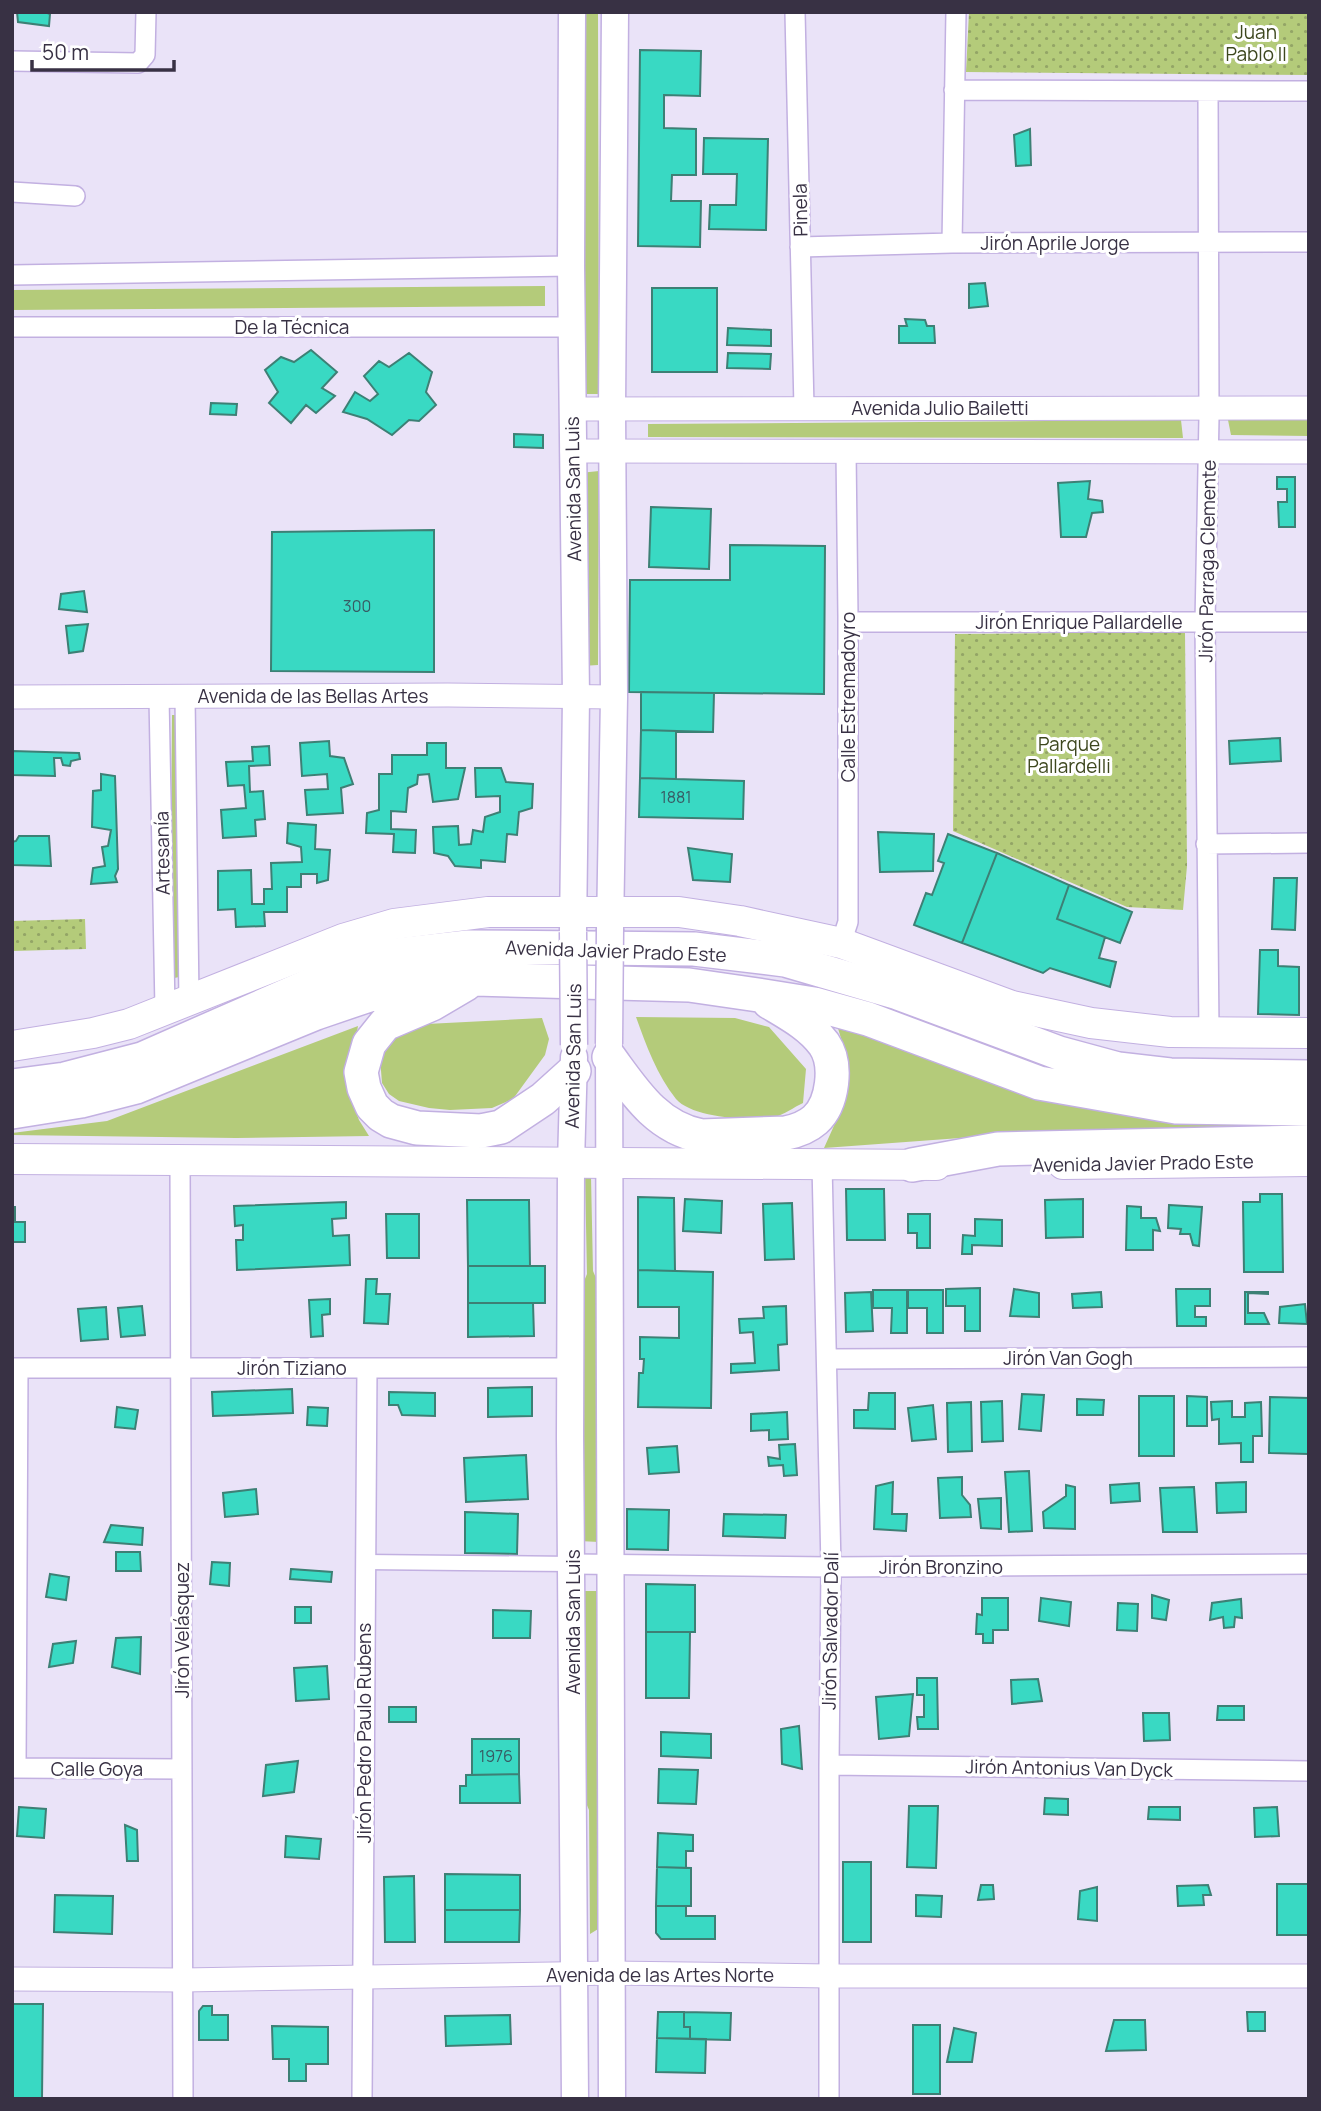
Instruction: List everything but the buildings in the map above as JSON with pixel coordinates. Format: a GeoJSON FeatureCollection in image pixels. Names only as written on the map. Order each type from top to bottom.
{"type":"FeatureCollection","features":[{"type":"Feature","properties":{"kind":"highway","name":"Avenida Javier Prado Este"},"geometry":{"type":"LineString","coordinates":[[12,1086],[65,1079],[142,1059],[347,969],[396,955],[468,947],[694,949],[785,960],[855,979],[922,1001],[1059,1053],[1118,1069],[1170,1075],[1309,1077]]}},
{"type":"Feature","properties":{"kind":"highway"},"geometry":{"type":"LineString","coordinates":[[475,979],[432,1004],[385,1024],[369,1044],[361,1072],[362,1080],[368,1100],[381,1115],[391,1121],[417,1128],[481,1131],[501,1127],[543,1100],[574,1058]]}},
{"type":"Feature","properties":{"kind":"highway","name":"Avenida Javier Prado Este"},"geometry":{"type":"LineString","coordinates":[[12,1112],[81,1101],[136,1087],[316,1013],[375,993],[404,985],[475,979],[689,985],[758,995],[814,1004],[868,1019],[1039,1083],[1176,1107],[1309,1109]]}},
{"type":"Feature","properties":{"kind":"highway"},"geometry":{"type":"LineString","coordinates":[[609,1050],[641,1101],[663,1121],[687,1133],[701,1136],[786,1133],[798,1130],[816,1119],[825,1105],[832,1065],[826,1046],[804,1024],[758,995]]}},
{"type":"Feature","properties":{"kind":"highway"},"geometry":{"type":"LineString","coordinates":[[992,1029],[1044,1042],[1116,1052],[1205,1056],[1309,1055]]}},
{"type":"Feature","properties":{"kind":"highway"},"geometry":{"type":"LineString","coordinates":[[912,1165],[998,1149],[1309,1142]]}},
{"type":"Feature","properties":{"kind":"main road","name":"Avenida San Luis"},"geometry":{"type":"LineString","coordinates":[[572,12],[572,451],[576,697],[571,1163],[575,2099]]}},
{"type":"Feature","properties":{"kind":"main road","name":"Avenida San Luis"},"geometry":{"type":"LineString","coordinates":[[612,2099],[609,1050],[614,697],[612,410],[615,12]]}},
{"type":"Feature","properties":{"kind":"main road","name":"Avenida Javier Prado Este"},"geometry":{"type":"LineString","coordinates":[[12,1046],[93,1033],[129,1024],[343,939],[394,923],[488,912],[573,922],[610,921],[679,912],[740,921],[841,943],[1012,1006],[1050,1015],[1133,1029],[1309,1033]]}},
{"type":"Feature","properties":{"kind":"main road","name":"Avenida Javier Prado Este"},"geometry":{"type":"LineString","coordinates":[[12,1159],[912,1165],[1309,1161]]}},
{"type":"Feature","properties":{"kind":"street"},"geometry":{"type":"LineString","coordinates":[[12,61],[138,63],[145,55],[146,12]]}},
{"type":"Feature","properties":{"kind":"street","name":"Pinela"},"geometry":{"type":"LineString","coordinates":[[795,12],[804,408]]}},
{"type":"Feature","properties":{"kind":"street"},"geometry":{"type":"LineString","coordinates":[[952,243],[956,12]]}},
{"type":"Feature","properties":{"kind":"street"},"geometry":{"type":"LineString","coordinates":[[954,90],[1309,91]]}},
{"type":"Feature","properties":{"kind":"street","name":"Jirón Parraga Clemente"},"geometry":{"type":"LineString","coordinates":[[1208,91],[1209,452],[1205,623],[1209,1032]]}},
{"type":"Feature","properties":{"kind":"street"},"geometry":{"type":"LineString","coordinates":[[12,192],[75,196]]}},
{"type":"Feature","properties":{"kind":"street","name":"Jirón Aprile Jorge"},"geometry":{"type":"LineString","coordinates":[[800,247],[952,243],[1309,242]]}},
{"type":"Feature","properties":{"kind":"street"},"geometry":{"type":"LineString","coordinates":[[12,275],[571,266]]}},
{"type":"Feature","properties":{"kind":"street","name":"De la Técnica"},"geometry":{"type":"LineString","coordinates":[[12,327],[572,327]]}},
{"type":"Feature","properties":{"kind":"street","name":"Avenida Julio Bailetti"},"geometry":{"type":"LineString","coordinates":[[572,409],[1309,408]]}},
{"type":"Feature","properties":{"kind":"street"},"geometry":{"type":"LineString","coordinates":[[572,451],[1309,452]]}},
{"type":"Feature","properties":{"kind":"street","name":"Calle Estremadoyro"},"geometry":{"type":"LineString","coordinates":[[841,943],[848,922],[846,451]]}},
{"type":"Feature","properties":{"kind":"street","name":"Jirón Enrique Pallardelle"},"geometry":{"type":"LineString","coordinates":[[848,622],[1309,622]]}},
{"type":"Feature","properties":{"kind":"street","name":"Avenida de las Bellas Artes"},"geometry":{"type":"LineString","coordinates":[[12,697],[614,697]]}},
{"type":"Feature","properties":{"kind":"street","name":"Artesanía"},"geometry":{"type":"LineString","coordinates":[[159,697],[177,1005]]}},
{"type":"Feature","properties":{"kind":"street","name":"Artesanía"},"geometry":{"type":"LineString","coordinates":[[177,1005],[185,697]]}},
{"type":"Feature","properties":{"kind":"street"},"geometry":{"type":"LineString","coordinates":[[1206,844],[1309,843]]}},
{"type":"Feature","properties":{"kind":"street","name":"Jirón Velásquez"},"geometry":{"type":"LineString","coordinates":[[180,1161],[183,2099]]}},
{"type":"Feature","properties":{"kind":"street","name":"Jirón Salvador Dalí"},"geometry":{"type":"LineString","coordinates":[[822,1164],[831,1567],[829,2099]]}},
{"type":"Feature","properties":{"kind":"street","name":"Jirón Van Gogh"},"geometry":{"type":"LineString","coordinates":[[828,1359],[1309,1357]]}},
{"type":"Feature","properties":{"kind":"street"},"geometry":{"type":"LineString","coordinates":[[14,1768],[15,1368]]}},
{"type":"Feature","properties":{"kind":"street","name":"Jirón Tiziano"},"geometry":{"type":"LineString","coordinates":[[15,1368],[571,1368]]}},
{"type":"Feature","properties":{"kind":"street","name":"Jirón Pedro Paulo Rubens"},"geometry":{"type":"LineString","coordinates":[[362,2099],[367,1368]]}},
{"type":"Feature","properties":{"kind":"street"},"geometry":{"type":"LineString","coordinates":[[365,1562],[573,1564]]}},
{"type":"Feature","properties":{"kind":"street","name":"Jirón Bronzino"},"geometry":{"type":"LineString","coordinates":[[573,1564],[831,1567],[1309,1564]]}},
{"type":"Feature","properties":{"kind":"street","name":"Jirón Antonius Van Dyck"},"geometry":{"type":"LineString","coordinates":[[829,1765],[1309,1771]]}},
{"type":"Feature","properties":{"kind":"street","name":"Calle Goya"},"geometry":{"type":"LineString","coordinates":[[14,1768],[182,1769]]}},
{"type":"Feature","properties":{"kind":"street","name":"Avenida de las Artes Norte"},"geometry":{"type":"LineString","coordinates":[[12,1979],[183,1980],[612,1973],[1309,1976]]}},
{"type":"Feature","properties":{"kind":"green space"},"geometry":{"type":"Polygon","coordinates":[[[579,12],[598,12],[599,394],[580,394],[579,12]]]}},
{"type":"Feature","properties":{"kind":"green space","name":"Juan Pablo II"},"geometry":{"type":"Polygon","coordinates":[[[969,12],[1309,12],[1309,75],[966,72],[969,12]]]}},
{"type":"Feature","properties":{"kind":"green space"},"geometry":{"type":"Polygon","coordinates":[[[545,286],[545,306],[12,310],[12,290],[545,286]]]}},
{"type":"Feature","properties":{"kind":"green space"},"geometry":{"type":"Polygon","coordinates":[[[1181,420],[1183,438],[648,437],[648,424],[1181,420]]]}},
{"type":"Feature","properties":{"kind":"green space"},"geometry":{"type":"Polygon","coordinates":[[[1228,420],[1309,420],[1309,436],[1231,435],[1228,420]]]}},
{"type":"Feature","properties":{"kind":"green space"},"geometry":{"type":"Polygon","coordinates":[[[599,471],[598,665],[582,666],[580,473],[599,471]]]}},
{"type":"Feature","properties":{"kind":"green space","name":"Parque Pallardelli"},"geometry":{"type":"Polygon","coordinates":[[[1185,632],[1187,866],[1183,910],[1127,907],[953,831],[955,634],[1185,632]]]}},
{"type":"Feature","properties":{"kind":"green space"},"geometry":{"type":"Polygon","coordinates":[[[172,715],[179,715],[179,977],[170,979],[172,715]]]}},
{"type":"Feature","properties":{"kind":"green space"},"geometry":{"type":"Polygon","coordinates":[[[85,919],[86,949],[13,951],[12,969],[12,921],[85,919]]]}},
{"type":"Feature","properties":{"kind":"green space"},"geometry":{"type":"Polygon","coordinates":[[[636,1017],[735,1018],[769,1027],[806,1069],[803,1103],[778,1116],[751,1119],[722,1117],[684,1105],[669,1090],[658,1070],[636,1017]]]}},
{"type":"Feature","properties":{"kind":"green space"},"geometry":{"type":"Polygon","coordinates":[[[542,1018],[549,1039],[545,1055],[513,1099],[492,1108],[429,1108],[399,1101],[389,1094],[382,1083],[380,1058],[385,1043],[407,1025],[542,1018]]]}},
{"type":"Feature","properties":{"kind":"green space"},"geometry":{"type":"Polygon","coordinates":[[[837,1025],[947,1066],[1137,1118],[1309,1124],[1309,1130],[974,1137],[824,1148],[846,1099],[846,1055],[837,1025]]]}},
{"type":"Feature","properties":{"kind":"green space"},"geometry":{"type":"Polygon","coordinates":[[[358,1026],[347,1087],[359,1120],[369,1136],[236,1138],[12,1135],[107,1121],[358,1026]]]}},
{"type":"Feature","properties":{"kind":"green space"},"geometry":{"type":"Polygon","coordinates":[[[585,1175],[591,1177],[593,1271],[602,1292],[599,1542],[579,1541],[580,1291],[587,1274],[585,1175]]]}},
{"type":"Feature","properties":{"kind":"green space"},"geometry":{"type":"Polygon","coordinates":[[[580,1591],[599,1591],[603,1926],[590,1934],[589,1810],[581,1791],[580,1591]]]}}]}
